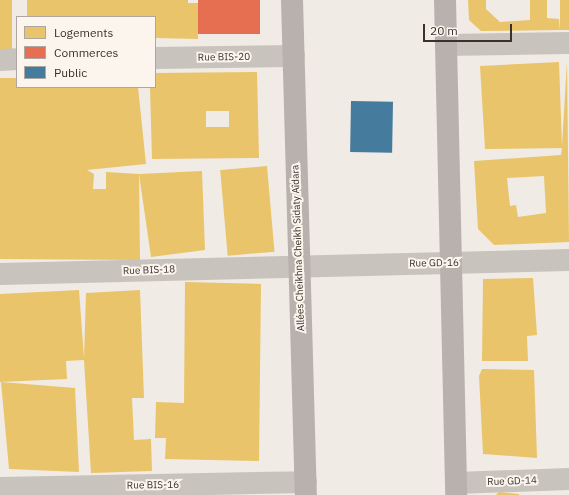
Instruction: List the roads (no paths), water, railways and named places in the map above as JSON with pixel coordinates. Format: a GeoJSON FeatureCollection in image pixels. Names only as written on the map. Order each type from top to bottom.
{"type":"FeatureCollection","features":[{"type":"Feature","properties":{"kind":"main road","name":"Allées Cheikhna Cheikh Sidaty Aîdara"},"geometry":{"type":"LineString","coordinates":[[292,0],[298,265],[306,488]]}},
{"type":"Feature","properties":{"kind":"main road"},"geometry":{"type":"LineString","coordinates":[[445,0],[446,45],[443,262],[456,489]]}},
{"type":"Feature","properties":{"kind":"street"},"geometry":{"type":"LineString","coordinates":[[446,45],[569,43]]}},
{"type":"Feature","properties":{"kind":"street","name":"Rue BIS-20"},"geometry":{"type":"LineString","coordinates":[[156,58],[294,56]]}},
{"type":"Feature","properties":{"kind":"street"},"geometry":{"type":"LineString","coordinates":[[0,60],[16,60]]}},
{"type":"Feature","properties":{"kind":"street","name":"Rue GD-16"},"geometry":{"type":"LineString","coordinates":[[298,265],[569,260]]}},
{"type":"Feature","properties":{"kind":"street","name":"Rue BIS-18"},"geometry":{"type":"LineString","coordinates":[[0,274],[298,265]]}},
{"type":"Feature","properties":{"kind":"street","name":"Rue GD-14"},"geometry":{"type":"LineString","coordinates":[[456,489],[569,479]]}},
{"type":"Feature","properties":{"kind":"street","name":"Rue BIS-16"},"geometry":{"type":"LineString","coordinates":[[0,488],[306,488]]}}]}
